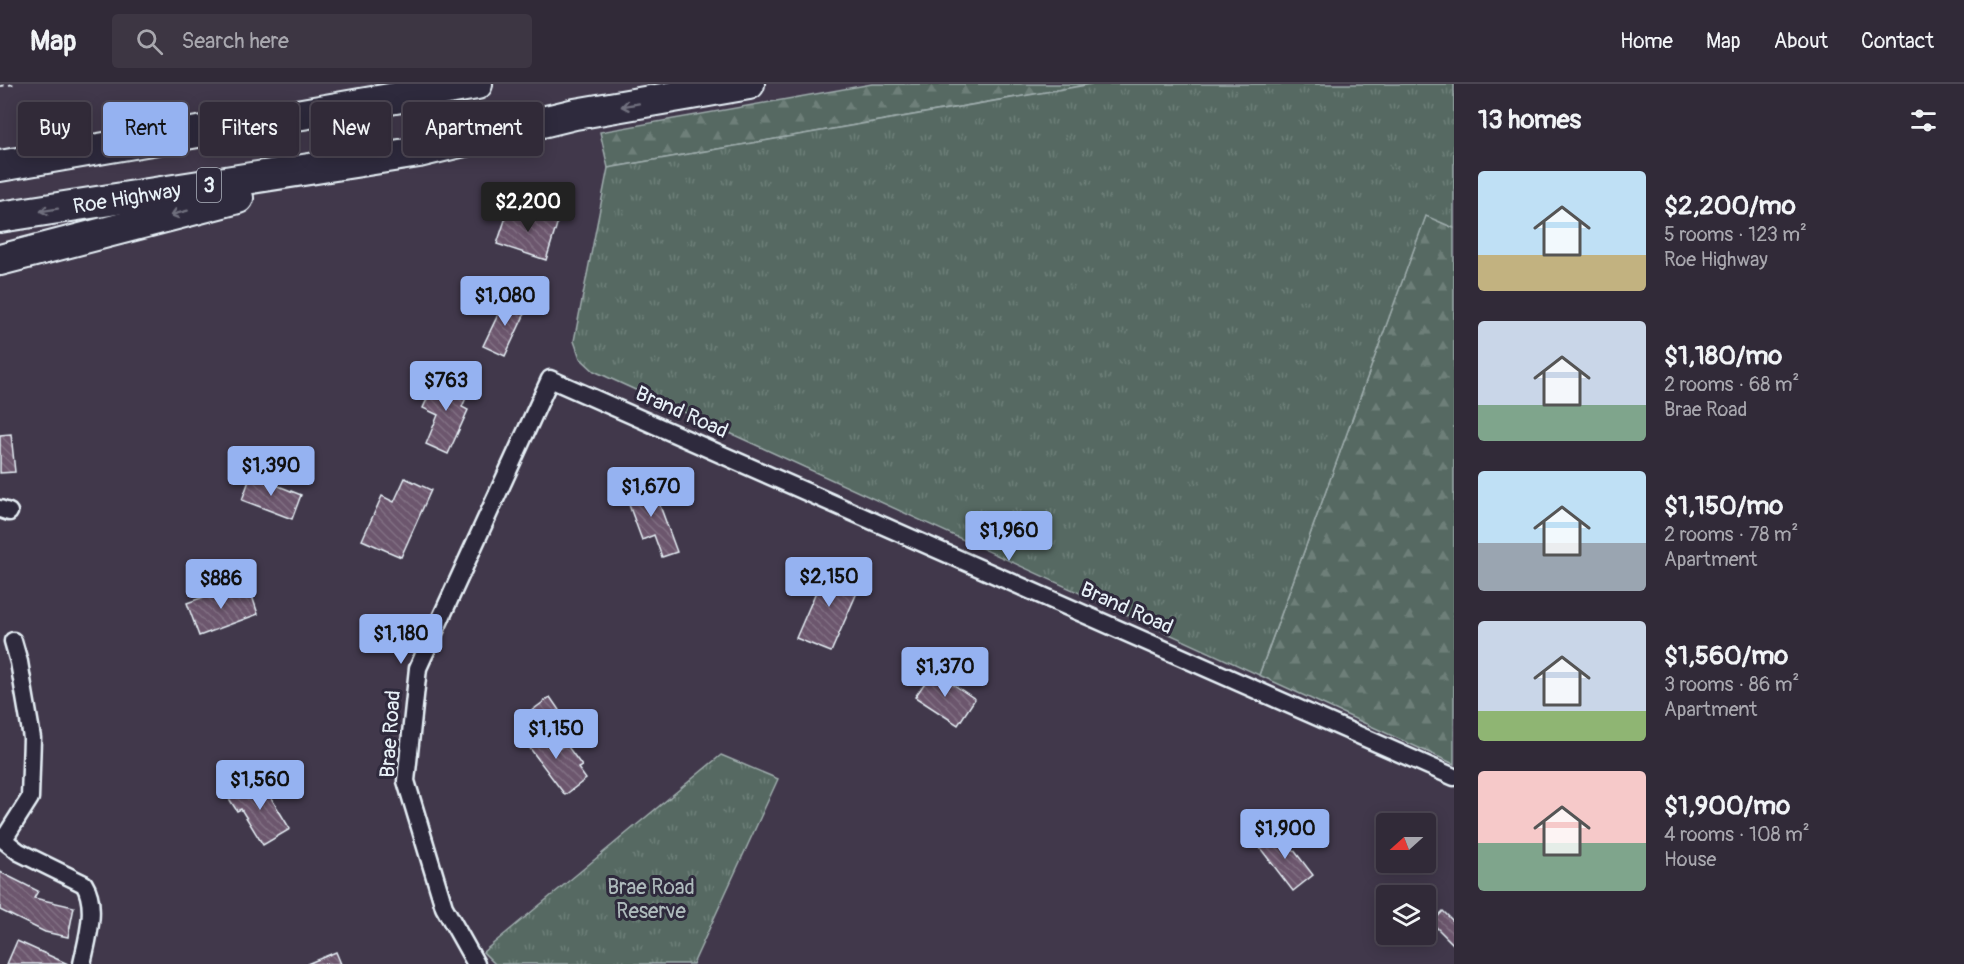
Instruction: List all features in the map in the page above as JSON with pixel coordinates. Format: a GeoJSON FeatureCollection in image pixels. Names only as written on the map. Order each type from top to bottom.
{"type":"FeatureCollection","features":[{"type":"Feature","properties":{"kind":"highway"},"geometry":{"type":"LineString","coordinates":[[299,114],[477,84]]}},
{"type":"Feature","properties":{"kind":"highway","name":"Roe Highway"},"geometry":{"type":"LineString","coordinates":[[543,122],[575,114],[749,84]]}},
{"type":"Feature","properties":{"kind":"highway"},"geometry":{"type":"LineString","coordinates":[[0,145],[200,130]]}},
{"type":"Feature","properties":{"kind":"highway"},"geometry":{"type":"LineString","coordinates":[[0,166],[200,131]]}},
{"type":"Feature","properties":{"kind":"highway","name":"Roe Highway"},"geometry":{"type":"LineString","coordinates":[[0,217],[403,154]]}},
{"type":"Feature","properties":{"kind":"highway"},"geometry":{"type":"LineString","coordinates":[[0,260],[403,156]]}},
{"type":"Feature","properties":{"kind":"street","name":"Brand Road"},"geometry":{"type":"LineString","coordinates":[[550,379],[1454,777]]}},
{"type":"Feature","properties":{"kind":"street","name":"Brae Road"},"geometry":{"type":"LineString","coordinates":[[476,964],[444,907],[406,781],[418,668],[550,379]]}},
{"type":"Feature","properties":{"kind":"street"},"geometry":{"type":"LineString","coordinates":[[13,641],[19,662],[32,738],[30,798],[2,838],[20,852],[77,879],[88,890],[91,908],[82,964]]}},
{"type":"Feature","properties":{"kind":"path"},"geometry":{"type":"LineString","coordinates":[[0,86],[15,84]]}},
{"type":"Feature","properties":{"kind":"green space"},"geometry":{"type":"Polygon","coordinates":[[[872,84],[1092,84],[608,168],[600,132],[872,84]]]}},
{"type":"Feature","properties":{"kind":"green space"},"geometry":{"type":"Polygon","coordinates":[[[1092,84],[1454,84],[1454,228],[1426,216],[1259,675],[594,371],[580,358],[574,341],[608,168],[1092,84]]]}},
{"type":"Feature","properties":{"kind":"green space"},"geometry":{"type":"Polygon","coordinates":[[[1426,215],[1454,228],[1454,764],[1259,675],[1426,215]]]}},
{"type":"Feature","properties":{"kind":"green space","name":"Brae Road Reserve"},"geometry":{"type":"Polygon","coordinates":[[[721,755],[778,779],[693,964],[495,964],[483,952],[721,755]]]}},
{"type":"Feature","properties":{"kind":"building"},"geometry":{"type":"Polygon","coordinates":[[[510,205],[558,221],[546,260],[497,244],[510,205]]]}},
{"type":"Feature","properties":{"kind":"building"},"geometry":{"type":"Polygon","coordinates":[[[506,298],[527,309],[505,356],[483,346],[506,298]]]}},
{"type":"Feature","properties":{"kind":"building"},"geometry":{"type":"Polygon","coordinates":[[[438,375],[470,389],[462,407],[468,410],[448,454],[426,444],[438,415],[423,408],[438,375]]]}},
{"type":"Feature","properties":{"kind":"building"},"geometry":{"type":"Polygon","coordinates":[[[11,434],[15,472],[0,473],[0,435],[11,434]]]}},
{"type":"Feature","properties":{"kind":"building"},"geometry":{"type":"Polygon","coordinates":[[[251,475],[301,495],[292,519],[242,500],[251,475]]]}},
{"type":"Feature","properties":{"kind":"building"},"geometry":{"type":"Polygon","coordinates":[[[405,478],[431,490],[401,557],[362,540],[382,496],[394,502],[405,478]]]}},
{"type":"Feature","properties":{"kind":"building"},"geometry":{"type":"Polygon","coordinates":[[[652,484],[677,552],[662,557],[654,535],[642,540],[625,494],[652,484]]]}},
{"type":"Feature","properties":{"kind":"building"},"geometry":{"type":"Polygon","coordinates":[[[828,564],[863,579],[831,652],[796,638],[828,564]]]}},
{"type":"Feature","properties":{"kind":"building"},"geometry":{"type":"Polygon","coordinates":[[[234,586],[238,598],[251,593],[258,614],[199,636],[187,603],[234,586]]]}},
{"type":"Feature","properties":{"kind":"building"},"geometry":{"type":"Polygon","coordinates":[[[933,671],[975,699],[958,725],[915,697],[933,671]]]}},
{"type":"Feature","properties":{"kind":"building"},"geometry":{"type":"Polygon","coordinates":[[[550,697],[559,710],[536,728],[526,715],[550,697]]]}},
{"type":"Feature","properties":{"kind":"building"},"geometry":{"type":"Polygon","coordinates":[[[542,724],[560,748],[566,744],[582,766],[578,768],[586,779],[565,795],[523,739],[542,724]]]}},
{"type":"Feature","properties":{"kind":"building"},"geometry":{"type":"Polygon","coordinates":[[[259,778],[290,829],[263,845],[241,809],[237,811],[228,797],[259,778]]]}},
{"type":"Feature","properties":{"kind":"building"},"geometry":{"type":"Polygon","coordinates":[[[1277,828],[1313,875],[1293,891],[1257,844],[1277,828]]]}},
{"type":"Feature","properties":{"kind":"building"},"geometry":{"type":"Polygon","coordinates":[[[0,872],[38,891],[34,898],[74,907],[68,937],[45,932],[0,910],[0,872]]]}},
{"type":"Feature","properties":{"kind":"building"},"geometry":{"type":"Polygon","coordinates":[[[1443,911],[1454,922],[1454,945],[1436,927],[1436,919],[1443,911]]]}},
{"type":"Feature","properties":{"kind":"building"},"geometry":{"type":"Polygon","coordinates":[[[17,941],[68,964],[7,964],[17,941]]]}},
{"type":"Feature","properties":{"kind":"building"},"geometry":{"type":"Polygon","coordinates":[[[336,952],[341,964],[307,964],[336,952]]]}}]}
